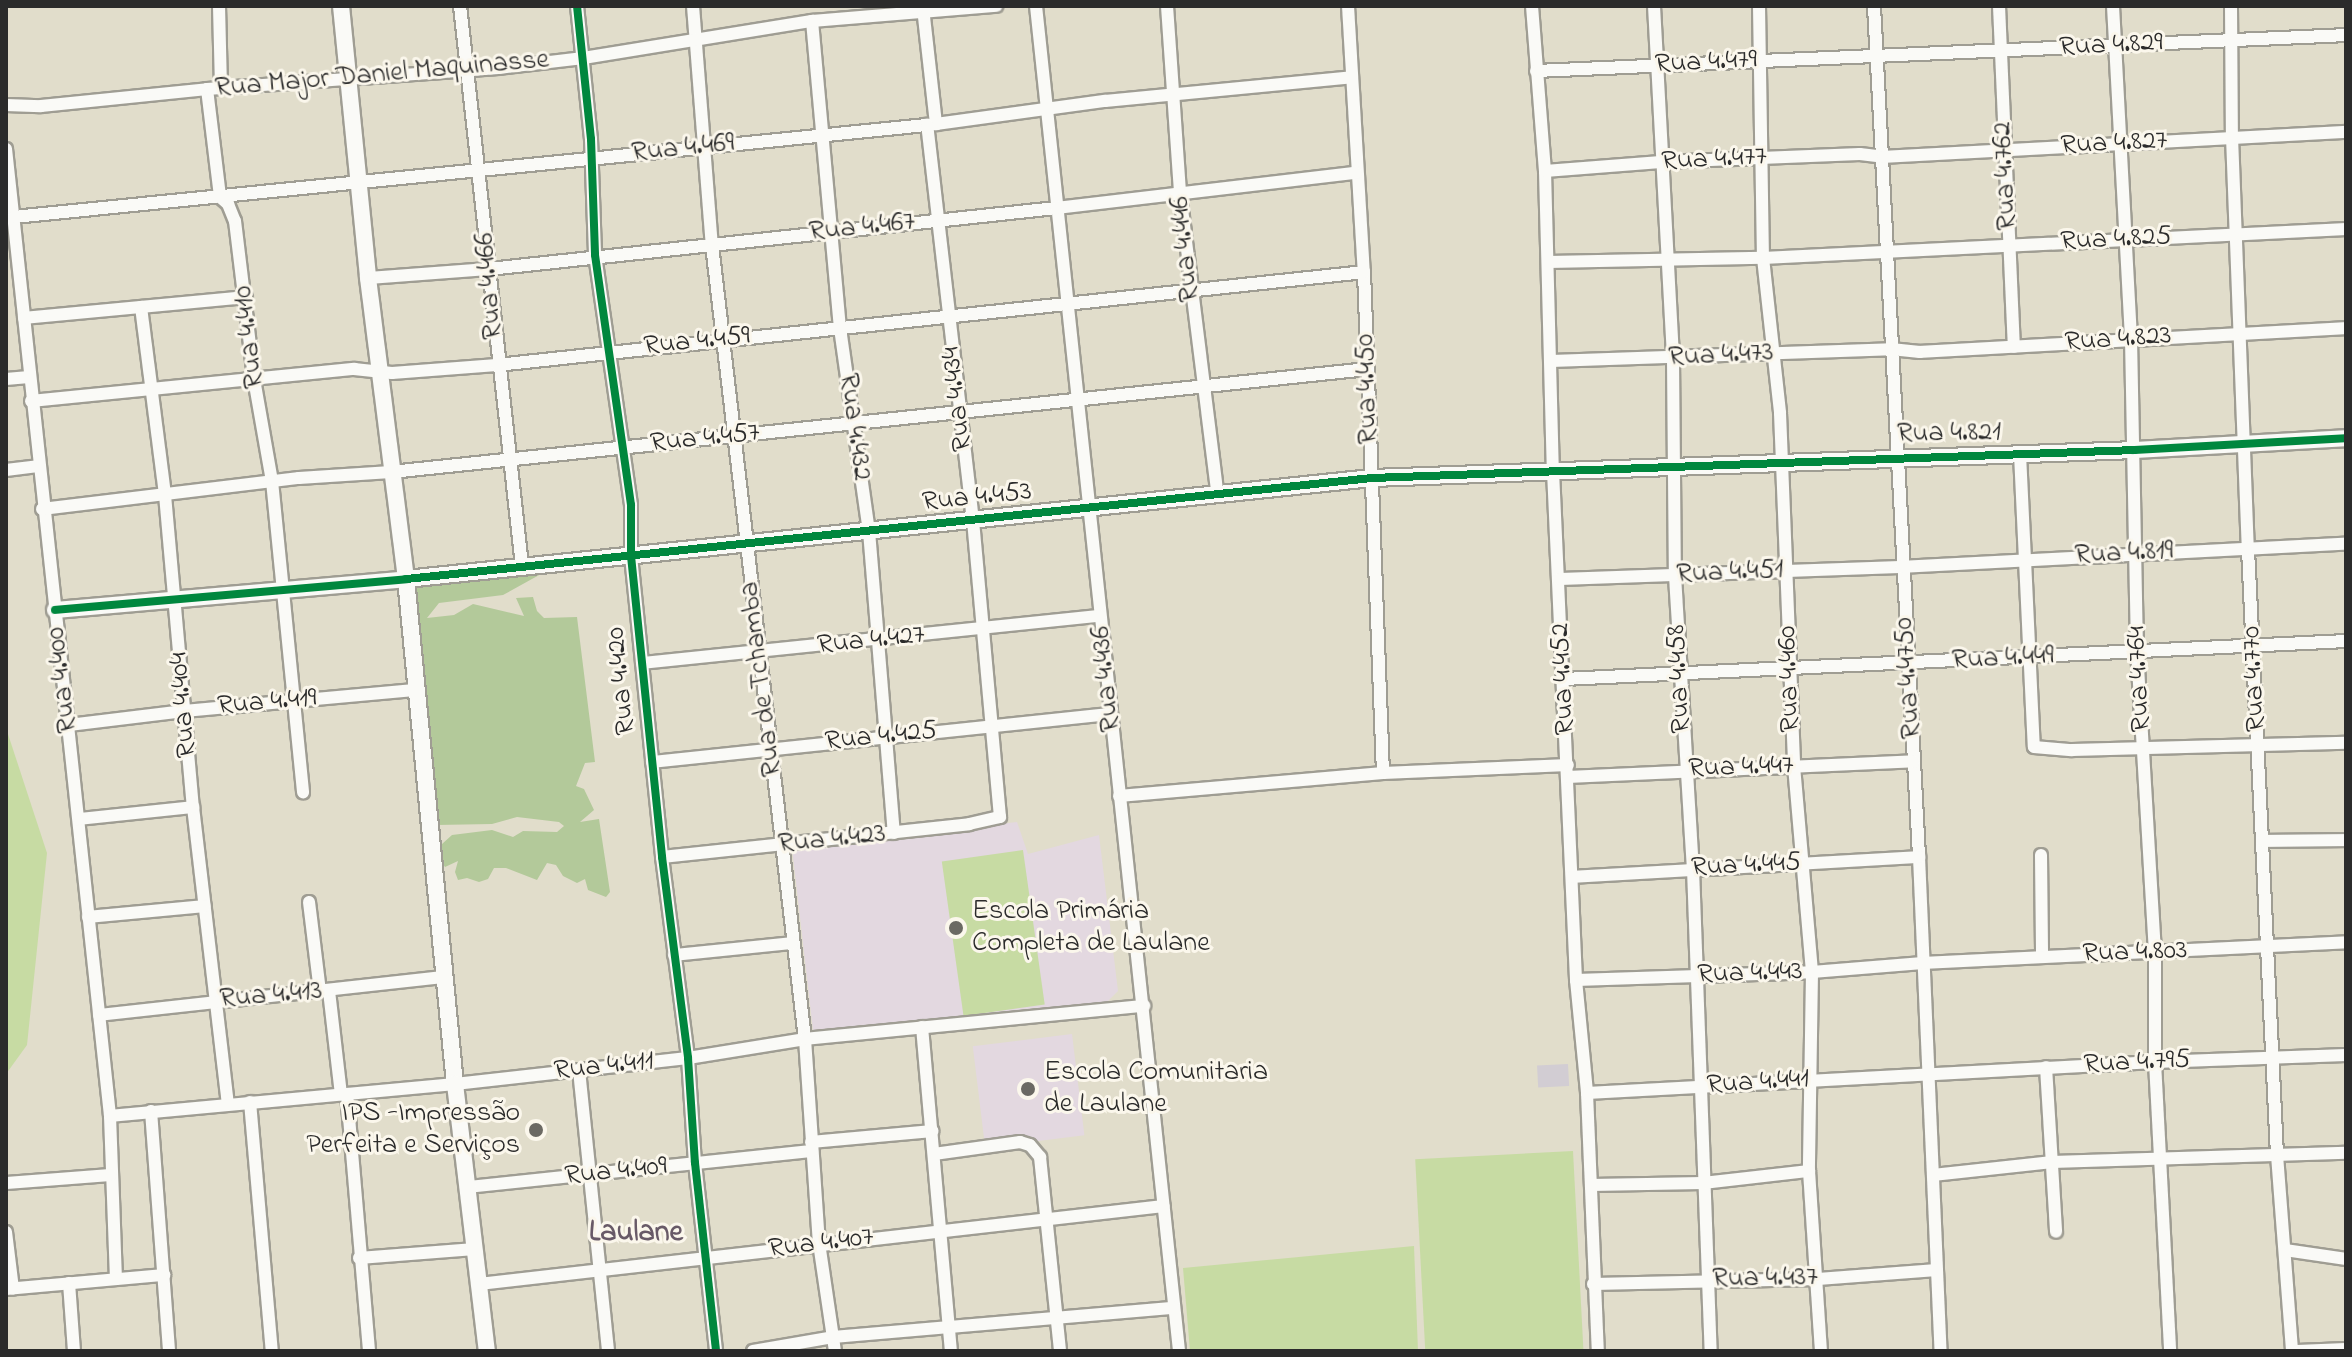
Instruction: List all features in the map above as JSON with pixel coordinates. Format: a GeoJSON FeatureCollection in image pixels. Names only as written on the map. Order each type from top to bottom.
{"type":"FeatureCollection","features":[{"type":"Feature","properties":{"kind":"street"},"geometry":{"type":"LineString","coordinates":[[219,6],[221,88]]}},
{"type":"Feature","properties":{"kind":"street"},"geometry":{"type":"LineString","coordinates":[[341,6],[368,278],[406,579],[455,1084],[487,1351]]}},
{"type":"Feature","properties":{"kind":"street","name":"Rua 4.466"},"geometry":{"type":"LineString","coordinates":[[460,6],[497,365],[522,566]]}},
{"type":"Feature","properties":{"kind":"street","name":"Rua 4.420"},"geometry":{"type":"LineString","coordinates":[[577,6],[591,159],[595,255],[631,505],[631,556],[662,857],[688,1058],[695,1163],[716,1351]]}},
{"type":"Feature","properties":{"kind":"street","name":"Rua de Tchamba"},"geometry":{"type":"LineString","coordinates":[[693,6],[712,245],[732,437],[761,652],[805,1039],[819,1243],[835,1351]]}},
{"type":"Feature","properties":{"kind":"street","name":"Rua Major Daniel Maquinasse"},"geometry":{"type":"LineString","coordinates":[[6,105],[41,106],[207,89],[465,71],[583,58],[696,37],[812,21],[996,6]]}},
{"type":"Feature","properties":{"kind":"street","name":"Rua 4.436"},"geometry":{"type":"LineString","coordinates":[[1036,6],[1179,1351]]}},
{"type":"Feature","properties":{"kind":"street","name":"Rua 4.446"},"geometry":{"type":"LineString","coordinates":[[1167,6],[1180,193],[1217,492]]}},
{"type":"Feature","properties":{"kind":"street","name":"Rua 4.450"},"geometry":{"type":"LineString","coordinates":[[1348,6],[1364,272],[1383,773]]}},
{"type":"Feature","properties":{"kind":"street","name":"Rua 4.452"},"geometry":{"type":"LineString","coordinates":[[1532,6],[1545,171],[1553,471],[1576,980],[1587,1093],[1598,1351]]}},
{"type":"Feature","properties":{"kind":"street","name":"Rua 4.458"},"geometry":{"type":"LineString","coordinates":[[1654,6],[1673,359],[1675,576],[1684,770],[1693,869],[1711,1351]]}},
{"type":"Feature","properties":{"kind":"street","name":"Rua 4.460"},"geometry":{"type":"LineString","coordinates":[[1759,6],[1763,258],[1783,462],[1794,766],[1812,972],[1813,1079],[1809,1171],[1821,1351]]}},
{"type":"Feature","properties":{"kind":"street","name":"Rua 4.4750"},"geometry":{"type":"LineString","coordinates":[[1874,6],[1901,567],[1919,857],[1941,1351]]}},
{"type":"Feature","properties":{"kind":"street","name":"Rua 4.762"},"geometry":{"type":"LineString","coordinates":[[1999,6],[2014,347]]}},
{"type":"Feature","properties":{"kind":"street","name":"Rua 4.764"},"geometry":{"type":"LineString","coordinates":[[2113,6],[2123,239],[2131,338],[2137,650],[2155,951],[2155,1062],[2170,1351]]}},
{"type":"Feature","properties":{"kind":"street","name":"Rua 4.770"},"geometry":{"type":"LineString","coordinates":[[2231,6],[2235,235],[2248,549],[2277,1155],[2294,1351]]}},
{"type":"Feature","properties":{"kind":"street","name":"Rua 4.434"},"geometry":{"type":"LineString","coordinates":[[923,10],[932,124],[935,220],[973,521],[1000,817]]}},
{"type":"Feature","properties":{"kind":"street","name":"Rua 4.432"},"geometry":{"type":"LineString","coordinates":[[812,21],[840,328],[869,531],[894,833]]}},
{"type":"Feature","properties":{"kind":"street","name":"Rua 4.829"},"geometry":{"type":"LineString","coordinates":[[1876,57],[2346,35]]}},
{"type":"Feature","properties":{"kind":"street","name":"Rua 4.479"},"geometry":{"type":"LineString","coordinates":[[1536,71],[1876,57]]}},
{"type":"Feature","properties":{"kind":"street","name":"Rua 4.469"},"geometry":{"type":"LineString","coordinates":[[12,224],[220,197],[932,124],[1048,108],[1352,77]]}},
{"type":"Feature","properties":{"kind":"street","name":"Rua 4.410"},"geometry":{"type":"LineString","coordinates":[[207,89],[220,197],[228,204],[235,221],[254,379],[272,481],[303,792]]}},
{"type":"Feature","properties":{"kind":"street","name":"Rua 4.827"},"geometry":{"type":"LineString","coordinates":[[1883,157],[2346,132]]}},
{"type":"Feature","properties":{"kind":"street","name":"Rua 4.400"},"geometry":{"type":"LineString","coordinates":[[6,149],[42,509],[69,725],[110,1116],[116,1279]]}},
{"type":"Feature","properties":{"kind":"street","name":"Rua 4.477"},"geometry":{"type":"LineString","coordinates":[[1545,171],[1661,162],[1860,154],[1883,157]]}},
{"type":"Feature","properties":{"kind":"street","name":"Rua 4.467"},"geometry":{"type":"LineString","coordinates":[[368,278],[489,269],[1356,173]]}},
{"type":"Feature","properties":{"kind":"street","name":"Rua 4.825"},"geometry":{"type":"LineString","coordinates":[[1548,262],[1763,258],[2346,229]]}},
{"type":"Feature","properties":{"kind":"street","name":"Rua 4.459"},"geometry":{"type":"LineString","coordinates":[[31,401],[354,369],[379,372],[497,365],[1190,288],[1364,272]]}},
{"type":"Feature","properties":{"kind":"street"},"geometry":{"type":"LineString","coordinates":[[24,318],[246,297]]}},
{"type":"Feature","properties":{"kind":"street","name":"Rua 4.404"},"geometry":{"type":"LineString","coordinates":[[141,307],[165,495],[213,1001],[228,1103]]}},
{"type":"Feature","properties":{"kind":"street","name":"Rua 4.823"},"geometry":{"type":"LineString","coordinates":[[1891,349],[1920,352],[2346,328]]}},
{"type":"Feature","properties":{"kind":"street","name":"Rua 4.473"},"geometry":{"type":"LineString","coordinates":[[1551,361],[1891,349]]}},
{"type":"Feature","properties":{"kind":"street","name":"Rua 4.457"},"geometry":{"type":"LineString","coordinates":[[42,509],[272,481],[510,460],[1368,369]]}},
{"type":"Feature","properties":{"kind":"street"},"geometry":{"type":"LineString","coordinates":[[6,379],[29,377]]}},
{"type":"Feature","properties":{"kind":"street","name":"Rua 4.821"},"geometry":{"type":"LineString","coordinates":[[1553,471],[1897,456],[2134,450],[2346,438]]}},
{"type":"Feature","properties":{"kind":"street"},"geometry":{"type":"LineString","coordinates":[[2020,454],[2027,658],[2033,745],[2037,749],[2346,743]]}},
{"type":"Feature","properties":{"kind":"street"},"geometry":{"type":"LineString","coordinates":[[6,470],[38,466]]}},
{"type":"Feature","properties":{"kind":"street","name":"Rua 4.453"},"geometry":{"type":"LineString","coordinates":[[55,610],[746,545],[1091,509],[1217,492],[1372,478],[1553,471]]}},
{"type":"Feature","properties":{"kind":"street","name":"Rua 4.819"},"geometry":{"type":"LineString","coordinates":[[1901,567],[2346,544]]}},
{"type":"Feature","properties":{"kind":"street","name":"Rua 4.451"},"geometry":{"type":"LineString","coordinates":[[1559,579],[1901,567]]}},
{"type":"Feature","properties":{"kind":"street","name":"Rua 4.427"},"geometry":{"type":"LineString","coordinates":[[642,663],[1100,616]]}},
{"type":"Feature","properties":{"kind":"street","name":"Rua 4.449"},"geometry":{"type":"LineString","coordinates":[[1564,679],[2346,641]]}},
{"type":"Feature","properties":{"kind":"street","name":"Rua 4.419"},"geometry":{"type":"LineString","coordinates":[[69,725],[293,700],[417,690]]}},
{"type":"Feature","properties":{"kind":"street","name":"Rua 4.425"},"geometry":{"type":"LineString","coordinates":[[652,762],[1110,714]]}},
{"type":"Feature","properties":{"kind":"street","name":"Rua 4.447"},"geometry":{"type":"LineString","coordinates":[[1119,796],[1383,773],[1684,770],[1914,761]]}},
{"type":"Feature","properties":{"kind":"street"},"geometry":{"type":"LineString","coordinates":[[79,819],[193,807]]}},
{"type":"Feature","properties":{"kind":"street","name":"Rua 4.423"},"geometry":{"type":"LineString","coordinates":[[662,857],[894,833],[1000,817]]}},
{"type":"Feature","properties":{"kind":"street"},"geometry":{"type":"LineString","coordinates":[[2263,841],[2346,840]]}},
{"type":"Feature","properties":{"kind":"street"},"geometry":{"type":"LineString","coordinates":[[2041,855],[2042,957]]}},
{"type":"Feature","properties":{"kind":"street","name":"Rua 4.445"},"geometry":{"type":"LineString","coordinates":[[1572,877],[1919,857]]}},
{"type":"Feature","properties":{"kind":"street"},"geometry":{"type":"LineString","coordinates":[[309,902],[344,1094],[369,1351]]}},
{"type":"Feature","properties":{"kind":"street"},"geometry":{"type":"LineString","coordinates":[[88,917],[204,906]]}},
{"type":"Feature","properties":{"kind":"street","name":"Rua 4.803"},"geometry":{"type":"LineString","coordinates":[[1923,963],[2346,942]]}},
{"type":"Feature","properties":{"kind":"street"},"geometry":{"type":"LineString","coordinates":[[674,955],[792,943]]}},
{"type":"Feature","properties":{"kind":"street","name":"Rua 4.443"},"geometry":{"type":"LineString","coordinates":[[1576,980],[1812,972],[1923,963]]}},
{"type":"Feature","properties":{"kind":"street","name":"Rua 4.413"},"geometry":{"type":"LineString","coordinates":[[99,1015],[444,977]]}},
{"type":"Feature","properties":{"kind":"street","name":"Rua 4.411"},"geometry":{"type":"LineString","coordinates":[[110,1116],[455,1084],[688,1058],[805,1039],[1144,1006]]}},
{"type":"Feature","properties":{"kind":"street"},"geometry":{"type":"LineString","coordinates":[[922,1027],[943,1230],[951,1351]]}},
{"type":"Feature","properties":{"kind":"street","name":"Rua 4.795"},"geometry":{"type":"LineString","coordinates":[[1929,1074],[2346,1055]]}},
{"type":"Feature","properties":{"kind":"street"},"geometry":{"type":"LineString","coordinates":[[2046,1067],[2056,1232]]}},
{"type":"Feature","properties":{"kind":"street"},"geometry":{"type":"LineString","coordinates":[[579,1070],[608,1351]]}},
{"type":"Feature","properties":{"kind":"street","name":"Rua 4.441"},"geometry":{"type":"LineString","coordinates":[[1587,1093],[1929,1074]]}},
{"type":"Feature","properties":{"kind":"street"},"geometry":{"type":"LineString","coordinates":[[250,1102],[272,1351]]}},
{"type":"Feature","properties":{"kind":"street"},"geometry":{"type":"LineString","coordinates":[[151,1111],[169,1351]]}},
{"type":"Feature","properties":{"kind":"street","name":"Rua 4.409"},"geometry":{"type":"LineString","coordinates":[[468,1187],[695,1163],[933,1131]]}},
{"type":"Feature","properties":{"kind":"street"},"geometry":{"type":"LineString","coordinates":[[934,1154],[1020,1142],[1030,1145],[1040,1157],[1060,1351]]}},
{"type":"Feature","properties":{"kind":"street"},"geometry":{"type":"LineString","coordinates":[[1933,1175],[2052,1162],[2346,1153]]}},
{"type":"Feature","properties":{"kind":"street"},"geometry":{"type":"LineString","coordinates":[[1591,1185],[1703,1183],[1809,1171]]}},
{"type":"Feature","properties":{"kind":"street"},"geometry":{"type":"LineString","coordinates":[[6,1183],[111,1175]]}},
{"type":"Feature","properties":{"kind":"street","name":"Rua 4.407"},"geometry":{"type":"LineString","coordinates":[[479,1284],[1164,1206]]}},
{"type":"Feature","properties":{"kind":"street"},"geometry":{"type":"LineString","coordinates":[[6,1232],[9,1289],[164,1275]]}},
{"type":"Feature","properties":{"kind":"street"},"geometry":{"type":"LineString","coordinates":[[359,1258],[475,1249]]}},
{"type":"Feature","properties":{"kind":"street"},"geometry":{"type":"LineString","coordinates":[[2285,1250],[2346,1259]]}},
{"type":"Feature","properties":{"kind":"street","name":"Rua 4.437"},"geometry":{"type":"LineString","coordinates":[[1593,1284],[1818,1279],[1937,1270]]}},
{"type":"Feature","properties":{"kind":"street"},"geometry":{"type":"LineString","coordinates":[[69,1283],[74,1351]]}},
{"type":"Feature","properties":{"kind":"street"},"geometry":{"type":"LineString","coordinates":[[753,1351],[833,1337],[1174,1308]]}},
{"type":"Feature","properties":{"kind":"street"},"geometry":{"type":"LineString","coordinates":[[2294,1351],[2346,1349]]}},
{"type":"Feature","properties":{"kind":"shaded area","name":"Escola Primária Completa de Laulane"},"geometry":{"type":"Polygon","coordinates":[[[1017,822],[1028,854],[1099,835],[1118,991],[1105,1004],[813,1030],[792,848],[1017,822]]]}},
{"type":"Feature","properties":{"kind":"shaded area","name":"Escola Comunitaria de Laulane"},"geometry":{"type":"Polygon","coordinates":[[[1072,1034],[1084,1135],[985,1147],[973,1046],[1072,1034]]]}},
{"type":"Feature","properties":{"kind":"shaded area"},"geometry":{"type":"Polygon","coordinates":[[[1568,1064],[1569,1086],[1538,1088],[1537,1066],[1568,1064]]]}},
{"type":"Feature","properties":{"kind":"green space"},"geometry":{"type":"Polygon","coordinates":[[[538,569],[541,574],[503,595],[439,603],[427,618],[454,615],[473,604],[524,616],[516,598],[533,597],[537,611],[544,618],[577,617],[595,762],[585,763],[576,786],[584,789],[594,810],[580,822],[599,819],[610,892],[606,897],[588,890],[585,879],[577,883],[563,876],[556,865],[547,863],[537,880],[506,868],[494,868],[488,879],[479,882],[467,878],[458,880],[455,872],[458,861],[445,867],[439,858],[442,844],[452,835],[492,830],[513,837],[523,831],[557,832],[564,826],[559,822],[517,817],[492,824],[436,825],[410,579],[538,569]]]}},
{"type":"Feature","properties":{"kind":"green space"},"geometry":{"type":"Polygon","coordinates":[[[6,728],[47,853],[27,1045],[6,1074],[6,728]]]}},
{"type":"Feature","properties":{"kind":"green space"},"geometry":{"type":"Polygon","coordinates":[[[1023,850],[1045,1004],[964,1016],[942,861],[1023,850]]]}},
{"type":"Feature","properties":{"kind":"green space"},"geometry":{"type":"Polygon","coordinates":[[[1573,1151],[1583,1351],[1425,1351],[1415,1159],[1573,1151]]]}},
{"type":"Feature","properties":{"kind":"green space"},"geometry":{"type":"Polygon","coordinates":[[[1414,1246],[1418,1351],[1190,1351],[1183,1268],[1414,1246]]]}},
{"type":"Feature","properties":{"kind":"cycle path"},"geometry":{"type":"LineString","coordinates":[[577,6],[591,139],[595,255],[631,505],[631,556],[662,857],[688,1058],[695,1163],[716,1351]]}},
{"type":"Feature","properties":{"kind":"cycle path"},"geometry":{"type":"LineString","coordinates":[[55,610],[406,579],[1372,478],[2134,450],[2346,438]]}},
{"type":"Feature","properties":{"kind":"place","name":"Escola Primária Completa de Laulane"},"geometry":{"type":"Point","coordinates":[956,928]}},
{"type":"Feature","properties":{"kind":"place","name":"Escola Comunitaria de Laulane"},"geometry":{"type":"Point","coordinates":[1028,1089]}},
{"type":"Feature","properties":{"kind":"place","name":"IPS -Impressão Perfeita e Serviços"},"geometry":{"type":"Point","coordinates":[536,1130]}},
{"type":"Feature","properties":{"kind":"district","name":"Laulane"},"geometry":{"type":"Point","coordinates":[636,1233]}}]}
